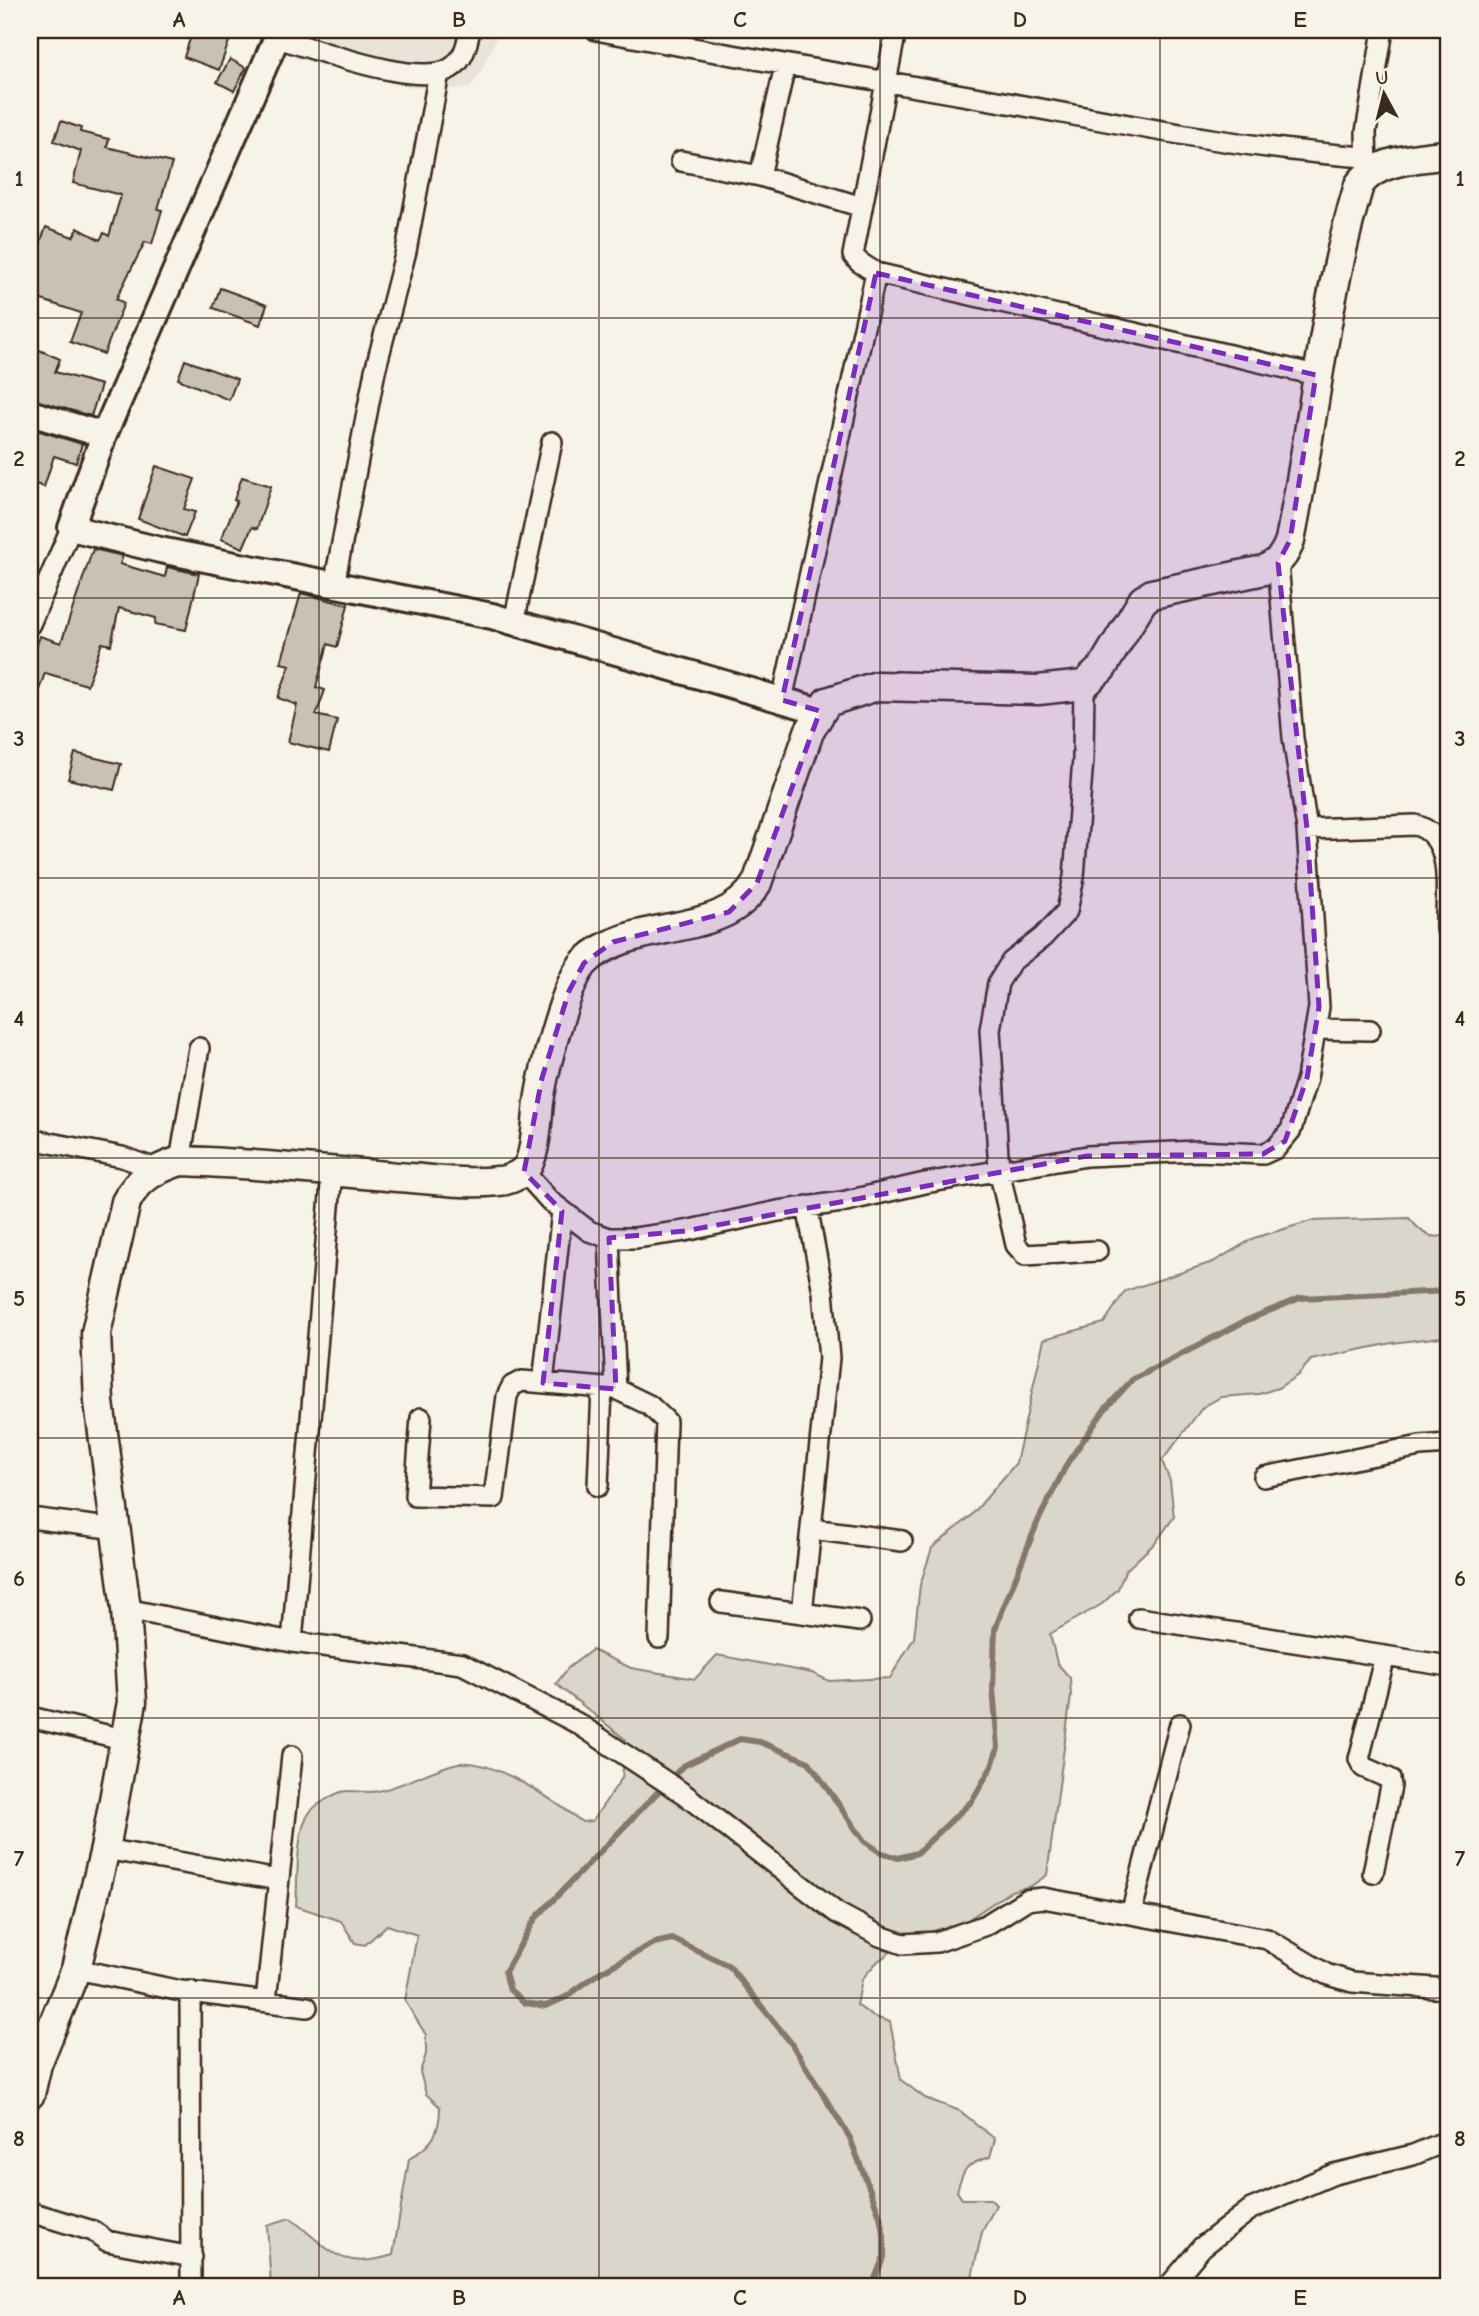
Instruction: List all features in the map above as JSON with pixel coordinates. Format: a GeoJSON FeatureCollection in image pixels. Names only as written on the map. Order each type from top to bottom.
{"type":"FeatureCollection","features":[{"type":"Feature","properties":{"kind":"main road"},"geometry":{"type":"LineString","coordinates":[[30,2094],[37,2064],[76,1969],[106,1849],[132,1702],[126,1609],[99,1402],[96,1333],[126,1202],[133,1189],[168,1165],[332,1172],[452,1182],[500,1181],[524,1172],[530,1165],[542,1079],[569,991],[584,963],[613,942],[729,912],[748,899],[757,883],[809,732],[827,702],[877,686],[1038,690],[1084,685],[1102,668],[1143,600],[1152,594],[1264,570],[1278,563],[1286,553],[1290,540],[1306,460],[1317,375],[1353,206],[1366,164],[1396,163],[1449,154]]}},
{"type":"Feature","properties":{"kind":"street"},"geometry":{"type":"LineString","coordinates":[[30,624],[71,528],[104,435],[278,34],[360,64],[418,74],[439,73],[461,59],[470,30]]}},
{"type":"Feature","properties":{"kind":"street"},"geometry":{"type":"LineString","coordinates":[[596,30],[680,37],[785,66],[1366,164],[1366,132],[1383,30]]}},
{"type":"Feature","properties":{"kind":"street"},"geometry":{"type":"LineString","coordinates":[[896,30],[853,255],[859,262],[876,273],[1317,375]]}},
{"type":"Feature","properties":{"kind":"street"},"geometry":{"type":"LineString","coordinates":[[760,176],[785,66]]}},
{"type":"Feature","properties":{"kind":"street"},"geometry":{"type":"LineString","coordinates":[[334,585],[376,371],[406,251],[439,73]]}},
{"type":"Feature","properties":{"kind":"street"},"geometry":{"type":"LineString","coordinates":[[681,161],[760,176],[862,207]]}},
{"type":"Feature","properties":{"kind":"street"},"geometry":{"type":"LineString","coordinates":[[782,700],[876,273]]}},
{"type":"Feature","properties":{"kind":"street"},"geometry":{"type":"LineString","coordinates":[[30,413],[104,435]]}},
{"type":"Feature","properties":{"kind":"street"},"geometry":{"type":"LineString","coordinates":[[514,622],[552,442]]}},
{"type":"Feature","properties":{"kind":"street"},"geometry":{"type":"LineString","coordinates":[[71,528],[87,534],[514,622],[820,711]]}},
{"type":"Feature","properties":{"kind":"street"},"geometry":{"type":"LineString","coordinates":[[524,1172],[562,1211],[589,1231],[609,1238],[685,1231],[807,1206],[842,1202],[925,1183],[1087,1156],[1197,1151],[1263,1154],[1285,1141],[1292,1130],[1307,1078],[1319,1007],[1307,829],[1293,738],[1278,563]]}},
{"type":"Feature","properties":{"kind":"street"},"geometry":{"type":"LineString","coordinates":[[1084,685],[1083,759],[1074,877],[1067,911],[1042,937],[1011,962],[998,983],[990,1030],[999,1170],[1016,1245],[1025,1255],[1097,1251]]}},
{"type":"Feature","properties":{"kind":"street"},"geometry":{"type":"LineString","coordinates":[[1307,829],[1415,825],[1427,828],[1436,835],[1443,850],[1446,928]]}},
{"type":"Feature","properties":{"kind":"street"},"geometry":{"type":"LineString","coordinates":[[1315,1029],[1370,1030]]}},
{"type":"Feature","properties":{"kind":"street"},"geometry":{"type":"LineString","coordinates":[[30,1139],[168,1165],[199,1048]]}},
{"type":"Feature","properties":{"kind":"street"},"geometry":{"type":"LineString","coordinates":[[292,1642],[332,1172]]}},
{"type":"Feature","properties":{"kind":"street"},"geometry":{"type":"LineString","coordinates":[[802,1613],[829,1358],[823,1293],[807,1206]]}},
{"type":"Feature","properties":{"kind":"street"},"geometry":{"type":"LineString","coordinates":[[543,1383],[562,1211]]}},
{"type":"Feature","properties":{"kind":"street"},"geometry":{"type":"LineString","coordinates":[[598,1486],[609,1388],[609,1238]]}},
{"type":"Feature","properties":{"kind":"street"},"geometry":{"type":"LineString","coordinates":[[421,1418],[415,1496],[494,1499],[507,1396],[512,1386],[522,1381],[609,1388],[649,1405],[666,1421],[659,1638]]}},
{"type":"Feature","properties":{"kind":"street"},"geometry":{"type":"LineString","coordinates":[[1264,1477],[1420,1446],[1449,1444]]}},
{"type":"Feature","properties":{"kind":"street"},"geometry":{"type":"LineString","coordinates":[[30,1518],[117,1529]]}},
{"type":"Feature","properties":{"kind":"street"},"geometry":{"type":"LineString","coordinates":[[812,1529],[902,1541]]}},
{"type":"Feature","properties":{"kind":"street"},"geometry":{"type":"LineString","coordinates":[[721,1602],[860,1621]]}},
{"type":"Feature","properties":{"kind":"street"},"geometry":{"type":"LineString","coordinates":[[126,1609],[292,1642],[462,1664],[577,1723],[684,1794],[837,1913],[880,1936],[904,1944],[937,1942],[986,1924],[1026,1900],[1043,1898],[1267,1939],[1326,1974],[1353,1982],[1449,1989]]}},
{"type":"Feature","properties":{"kind":"street"},"geometry":{"type":"LineString","coordinates":[[1139,1618],[1449,1666]]}},
{"type":"Feature","properties":{"kind":"street"},"geometry":{"type":"LineString","coordinates":[[1373,1873],[1391,1786],[1386,1776],[1363,1768],[1359,1759],[1385,1656]]}},
{"type":"Feature","properties":{"kind":"street"},"geometry":{"type":"LineString","coordinates":[[30,1717],[127,1740]]}},
{"type":"Feature","properties":{"kind":"street"},"geometry":{"type":"LineString","coordinates":[[1131,1914],[1180,1724]]}},
{"type":"Feature","properties":{"kind":"street"},"geometry":{"type":"LineString","coordinates":[[266,2001],[292,1756]]}},
{"type":"Feature","properties":{"kind":"street"},"geometry":{"type":"LineString","coordinates":[[106,1849],[278,1880]]}},
{"type":"Feature","properties":{"kind":"street"},"geometry":{"type":"LineString","coordinates":[[76,1969],[190,1991],[307,2007]]}},
{"type":"Feature","properties":{"kind":"street"},"geometry":{"type":"LineString","coordinates":[[190,1991],[191,2286]]}},
{"type":"Feature","properties":{"kind":"street"},"geometry":{"type":"LineString","coordinates":[[1169,2286],[1202,2247],[1251,2209],[1334,2174],[1413,2155],[1449,2140]]}},
{"type":"Feature","properties":{"kind":"street"},"geometry":{"type":"LineString","coordinates":[[30,2212],[93,2231],[107,2241],[192,2258]]}},
{"type":"Feature","properties":{"kind":"highlighted area"},"geometry":{"type":"Polygon","coordinates":[[[876,273],[1316,375],[1290,540],[1278,563],[1307,829],[1319,1007],[1307,1078],[1285,1141],[1263,1154],[1087,1156],[685,1231],[609,1238],[616,1389],[543,1383],[562,1211],[524,1172],[542,1078],[569,991],[584,963],[613,942],[729,912],[757,883],[820,711],[782,700],[876,273]]]}},
{"type":"Feature","properties":{"kind":"shaded area"},"geometry":{"type":"Polygon","coordinates":[[[307,30],[500,30],[481,72],[469,89],[413,88],[295,58],[307,30]]]}},
{"type":"Feature","properties":{"kind":"shaded area"},"geometry":{"type":"Polygon","coordinates":[[[1409,1218],[1431,1236],[1449,1234],[1449,1336],[1392,1343],[1311,1360],[1298,1375],[1278,1388],[1259,1394],[1221,1397],[1203,1407],[1162,1461],[1170,1481],[1174,1517],[1156,1542],[1125,1571],[1118,1589],[1102,1604],[1050,1634],[1057,1663],[1070,1678],[1071,1696],[1047,1875],[1031,1886],[1011,1891],[966,1921],[908,1939],[877,1962],[862,1979],[857,2005],[872,2016],[890,2022],[901,2080],[925,2098],[960,2111],[995,2139],[990,2157],[967,2168],[957,2191],[962,2199],[990,2199],[996,2205],[982,2232],[970,2286],[271,2286],[267,2225],[290,2218],[326,2248],[347,2259],[375,2260],[393,2255],[409,2159],[429,2144],[436,2132],[440,2116],[440,2107],[426,2094],[420,2072],[426,2054],[426,2035],[405,2001],[417,1935],[387,1925],[365,1945],[355,1943],[341,1921],[296,1906],[302,1831],[312,1810],[324,1800],[341,1792],[378,1791],[444,1767],[468,1763],[503,1773],[539,1792],[582,1822],[592,1821],[622,1778],[626,1740],[556,1684],[568,1668],[592,1650],[631,1668],[695,1679],[717,1655],[812,1673],[829,1681],[890,1678],[914,1638],[920,1585],[932,1548],[971,1516],[1016,1463],[1044,1339],[1104,1323],[1125,1291],[1213,1262],[1254,1238],[1311,1221],[1409,1218]]]}},
{"type":"Feature","properties":{"kind":"building"},"geometry":{"type":"Polygon","coordinates":[[[193,30],[233,30],[219,70],[184,57],[193,30]]]}},
{"type":"Feature","properties":{"kind":"building"},"geometry":{"type":"Polygon","coordinates":[[[230,59],[246,68],[234,91],[217,82],[230,59]]]}},
{"type":"Feature","properties":{"kind":"building"},"geometry":{"type":"Polygon","coordinates":[[[61,121],[81,128],[80,132],[109,139],[107,147],[172,163],[158,209],[162,210],[152,244],[145,242],[116,299],[124,303],[104,354],[70,342],[81,313],[30,296],[30,271],[46,227],[73,237],[78,228],[100,240],[104,233],[109,236],[121,195],[73,183],[81,151],[54,141],[61,121]]]}},
{"type":"Feature","properties":{"kind":"building"},"geometry":{"type":"Polygon","coordinates":[[[220,288],[267,305],[260,325],[213,308],[220,288]]]}},
{"type":"Feature","properties":{"kind":"building"},"geometry":{"type":"Polygon","coordinates":[[[30,346],[60,359],[55,372],[101,385],[91,416],[30,399],[30,346]]]}},
{"type":"Feature","properties":{"kind":"building"},"geometry":{"type":"Polygon","coordinates":[[[185,360],[237,379],[229,400],[178,379],[185,360]]]}},
{"type":"Feature","properties":{"kind":"building"},"geometry":{"type":"Polygon","coordinates":[[[30,428],[82,444],[76,463],[54,456],[44,487],[30,482],[30,428]]]}},
{"type":"Feature","properties":{"kind":"building"},"geometry":{"type":"Polygon","coordinates":[[[156,466],[195,479],[184,509],[195,512],[185,537],[138,519],[156,466]]]}},
{"type":"Feature","properties":{"kind":"building"},"geometry":{"type":"Polygon","coordinates":[[[242,477],[271,486],[257,529],[252,527],[243,548],[221,539],[237,501],[234,500],[242,477]]]}},
{"type":"Feature","properties":{"kind":"building"},"geometry":{"type":"Polygon","coordinates":[[[93,549],[123,556],[120,564],[165,577],[167,567],[199,574],[186,630],[155,624],[156,618],[119,608],[111,645],[102,643],[87,685],[45,673],[30,710],[30,664],[40,636],[61,643],[93,549]]]}},
{"type":"Feature","properties":{"kind":"building"},"geometry":{"type":"Polygon","coordinates":[[[301,593],[348,605],[337,647],[328,644],[316,687],[325,690],[316,715],[337,720],[329,752],[288,742],[297,705],[278,698],[290,665],[281,663],[301,593]]]}},
{"type":"Feature","properties":{"kind":"building"},"geometry":{"type":"Polygon","coordinates":[[[75,753],[121,764],[114,790],[68,779],[75,753]]]}},
{"type":"Feature","properties":{"kind":"waterway"},"geometry":{"type":"LineString","coordinates":[[872,2286],[884,2256],[884,2237],[880,2216],[850,2138],[791,2043],[729,1966],[673,1939],[654,1943],[599,1973],[566,1997],[546,2006],[525,2003],[510,1990],[505,1972],[535,1919],[683,1766],[740,1739],[760,1742],[809,1762],[864,1841],[880,1852],[898,1858],[917,1853],[972,1801],[992,1766],[998,1747],[993,1689],[995,1629],[1038,1521],[1068,1462],[1105,1409],[1132,1380],[1245,1321],[1300,1298],[1449,1291]]}}]}
